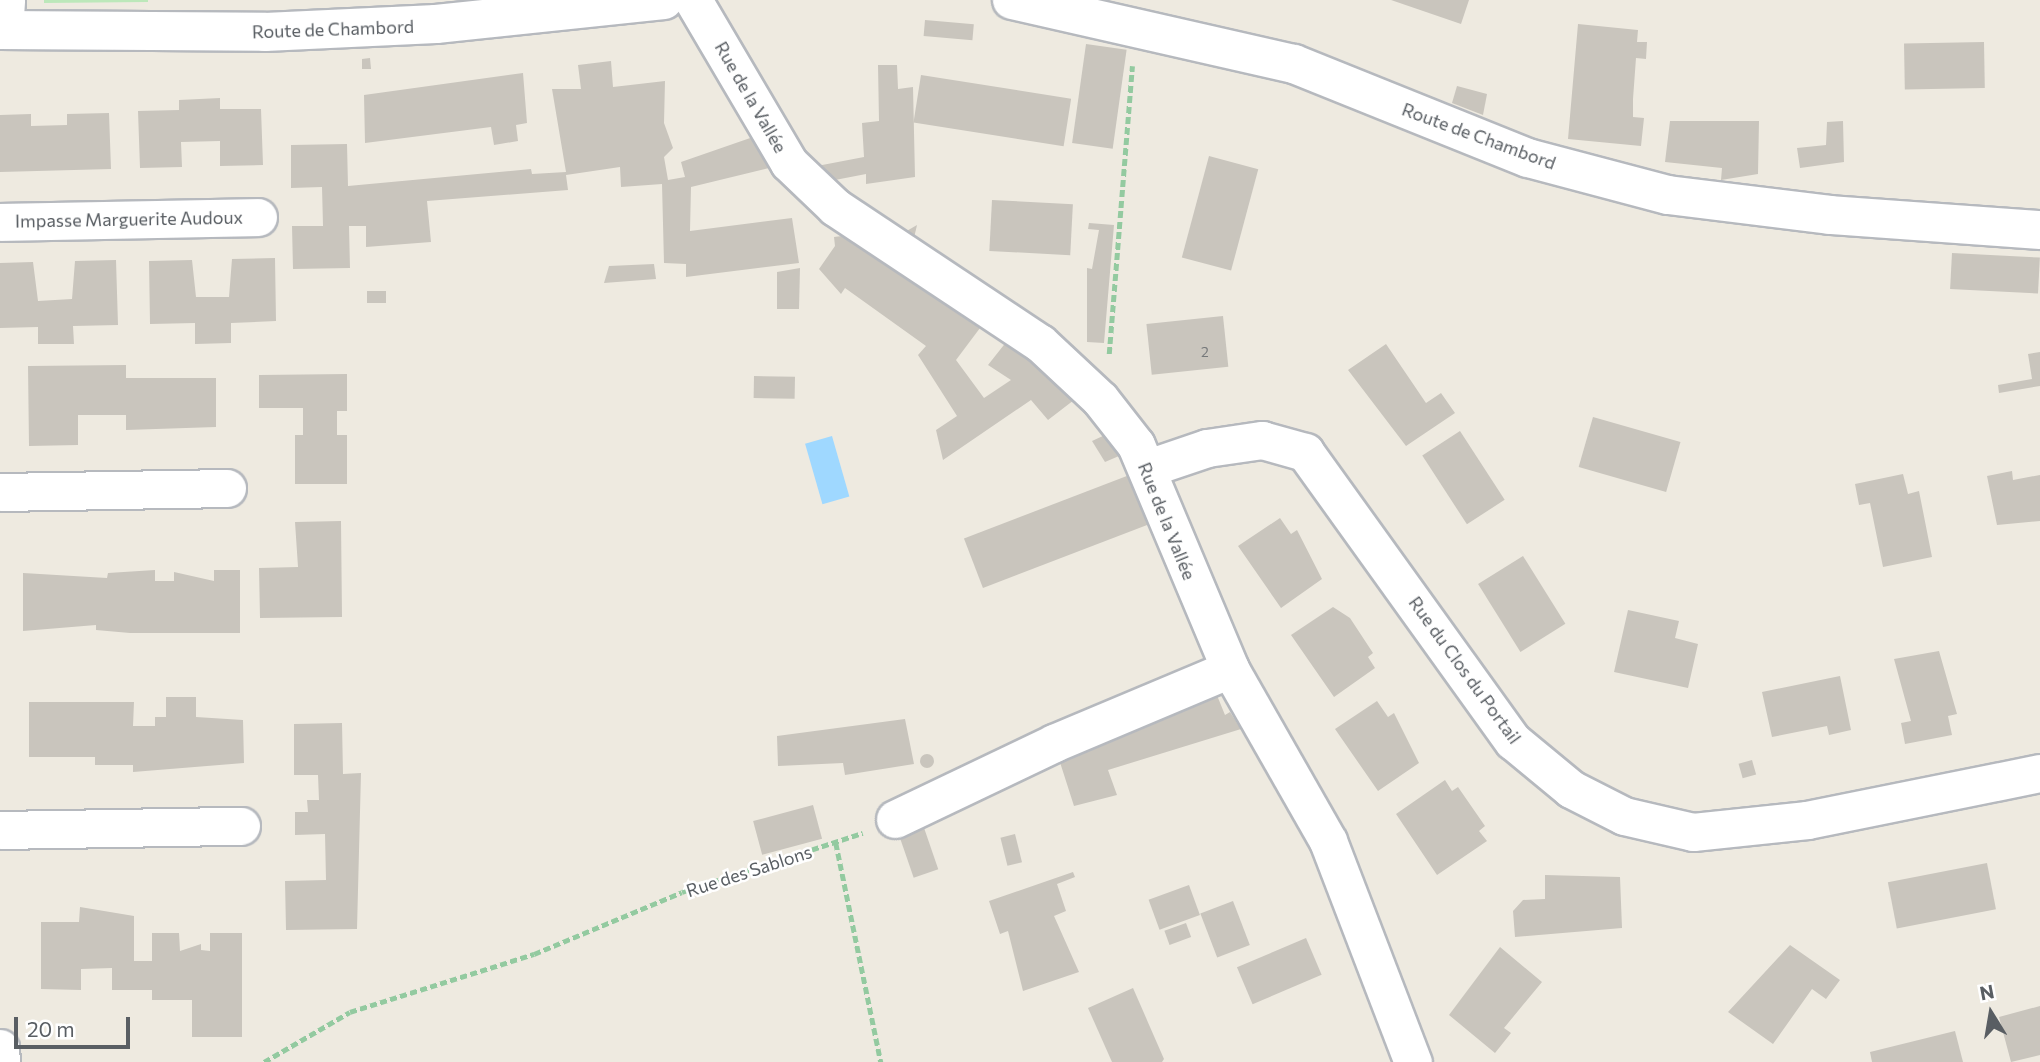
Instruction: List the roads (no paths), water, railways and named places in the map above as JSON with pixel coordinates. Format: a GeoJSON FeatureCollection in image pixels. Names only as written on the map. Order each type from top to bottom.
{"type":"FeatureCollection","features":[{"type":"Feature","properties":{"kind":"main road","name":"Route de Chambord"},"geometry":{"type":"LineString","coordinates":[[3,20],[265,33],[436,24],[664,0]]}},
{"type":"Feature","properties":{"kind":"main road","name":"Route de Chambord"},"geometry":{"type":"LineString","coordinates":[[1012,0],[1087,6],[1137,23],[1294,64],[1528,158],[1668,195],[1830,215],[2040,230]]}},
{"type":"Feature","properties":{"kind":"street","name":"Rue de la Vallée"},"geometry":{"type":"LineString","coordinates":[[693,0],[789,163],[835,207],[1040,343],[1100,399],[1148,468],[1230,669],[1328,841],[1413,1062]]}},
{"type":"Feature","properties":{"kind":"street","name":"Impasse Marguerite Audoux"},"geometry":{"type":"LineString","coordinates":[[0,222],[258,217]]}},
{"type":"Feature","properties":{"kind":"street","name":"Rue du Clos du Portail"},"geometry":{"type":"LineString","coordinates":[[1148,468],[1207,448],[1262,440],[1305,452],[1513,741],[1571,789],[1624,816],[1693,832],[1794,822],[2040,773]]}},
{"type":"Feature","properties":{"kind":"street"},"geometry":{"type":"LineString","coordinates":[[0,492],[227,488]]}},
{"type":"Feature","properties":{"kind":"street"},"geometry":{"type":"LineString","coordinates":[[895,819],[1054,743],[1230,669]]}},
{"type":"Feature","properties":{"kind":"street"},"geometry":{"type":"LineString","coordinates":[[0,830],[241,826]]}},
{"type":"Feature","properties":{"kind":"street"},"geometry":{"type":"LineString","coordinates":[[0,1048],[1,1062]]}},
{"type":"Feature","properties":{"kind":"water"},"geometry":{"type":"Polygon","coordinates":[[[832,436],[849,497],[822,504],[805,444],[832,436]]]}}]}
